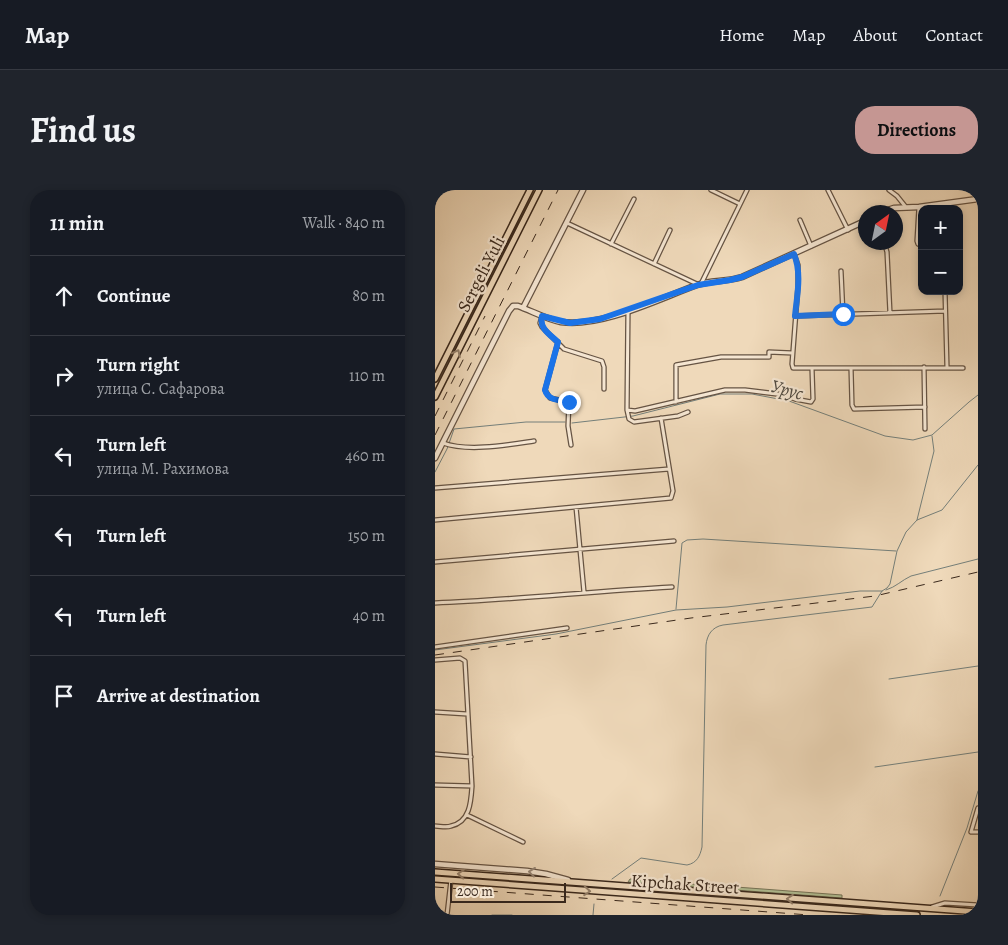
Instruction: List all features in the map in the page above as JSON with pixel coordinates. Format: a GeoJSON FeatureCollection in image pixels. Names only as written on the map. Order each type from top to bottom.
{"type":"FeatureCollection","features":[{"type":"Feature","properties":{"kind":"main road","name":"Sergeli Yuli"},"geometry":{"type":"LineString","coordinates":[[435,379],[530,190]]}},
{"type":"Feature","properties":{"kind":"main road","name":"Sergeli Yuli"},"geometry":{"type":"LineString","coordinates":[[435,397],[539,190]]}},
{"type":"Feature","properties":{"kind":"main road","name":"Kipchak Street"},"geometry":{"type":"LineString","coordinates":[[435,872],[927,908],[951,912],[978,912]]}},
{"type":"Feature","properties":{"kind":"main road","name":"Kipchak Street"},"geometry":{"type":"LineString","coordinates":[[435,879],[917,915]]}},
{"type":"Feature","properties":{"kind":"main road"},"geometry":{"type":"LineString","coordinates":[[624,886],[624,894]]}},
{"type":"Feature","properties":{"kind":"street"},"geometry":{"type":"LineString","coordinates":[[523,308],[583,190]]}},
{"type":"Feature","properties":{"kind":"street"},"geometry":{"type":"LineString","coordinates":[[711,190],[740,204]]}},
{"type":"Feature","properties":{"kind":"street"},"geometry":{"type":"LineString","coordinates":[[700,284],[747,190]]}},
{"type":"Feature","properties":{"kind":"street"},"geometry":{"type":"LineString","coordinates":[[828,190],[848,230]]}},
{"type":"Feature","properties":{"kind":"street"},"geometry":{"type":"LineString","coordinates":[[889,190],[905,206],[918,207]]}},
{"type":"Feature","properties":{"kind":"street"},"geometry":{"type":"LineString","coordinates":[[611,244],[634,199]]}},
{"type":"Feature","properties":{"kind":"street"},"geometry":{"type":"LineString","coordinates":[[934,205],[978,199]]}},
{"type":"Feature","properties":{"kind":"street"},"geometry":{"type":"LineString","coordinates":[[800,220],[811,246]]}},
{"type":"Feature","properties":{"kind":"street"},"geometry":{"type":"LineString","coordinates":[[567,223],[700,284]]}},
{"type":"Feature","properties":{"kind":"street"},"geometry":{"type":"LineString","coordinates":[[918,224],[918,242]]}},
{"type":"Feature","properties":{"kind":"street"},"geometry":{"type":"LineString","coordinates":[[435,458],[509,311],[515,306],[560,322],[585,322],[600,319],[700,284],[737,278],[858,225]]}},
{"type":"Feature","properties":{"kind":"street"},"geometry":{"type":"LineString","coordinates":[[654,264],[670,230]]}},
{"type":"Feature","properties":{"kind":"street"},"geometry":{"type":"LineString","coordinates":[[886,250],[890,313]]}},
{"type":"Feature","properties":{"kind":"street"},"geometry":{"type":"LineString","coordinates":[[794,254],[798,265],[799,286],[791,364],[793,368],[963,368]]}},
{"type":"Feature","properties":{"kind":"street"},"geometry":{"type":"LineString","coordinates":[[841,271],[843,314]]}},
{"type":"Feature","properties":{"kind":"street"},"geometry":{"type":"LineString","coordinates":[[945,295],[947,367]]}},
{"type":"Feature","properties":{"kind":"street"},"geometry":{"type":"LineString","coordinates":[[627,311],[627,410],[631,421],[678,416],[688,412]]}},
{"type":"Feature","properties":{"kind":"street"},"geometry":{"type":"LineString","coordinates":[[795,316],[945,311]]}},
{"type":"Feature","properties":{"kind":"street"},"geometry":{"type":"LineString","coordinates":[[542,316],[540,322],[542,327],[564,349],[602,360],[604,389]]}},
{"type":"Feature","properties":{"kind":"street"},"geometry":{"type":"LineString","coordinates":[[558,342],[545,390],[550,398],[569,402],[568,426],[571,445]]}},
{"type":"Feature","properties":{"kind":"street"},"geometry":{"type":"LineString","coordinates":[[676,402],[675,365],[721,357],[769,357],[769,352],[792,353]]}},
{"type":"Feature","properties":{"kind":"street"},"geometry":{"type":"LineString","coordinates":[[924,367],[925,429]]}},
{"type":"Feature","properties":{"kind":"street"},"geometry":{"type":"LineString","coordinates":[[851,368],[852,405],[855,409],[925,407]]}},
{"type":"Feature","properties":{"kind":"street"},"geometry":{"type":"LineString","coordinates":[[627,410],[635,411],[725,390],[745,390],[785,395],[811,402],[813,399],[812,369]]}},
{"type":"Feature","properties":{"kind":"street"},"geometry":{"type":"LineString","coordinates":[[435,520],[671,498],[673,492],[661,418]]}},
{"type":"Feature","properties":{"kind":"street"},"geometry":{"type":"LineString","coordinates":[[444,443],[451,445],[503,446],[534,442]]}},
{"type":"Feature","properties":{"kind":"street"},"geometry":{"type":"LineString","coordinates":[[435,488],[669,469]]}},
{"type":"Feature","properties":{"kind":"street"},"geometry":{"type":"LineString","coordinates":[[576,507],[584,592]]}},
{"type":"Feature","properties":{"kind":"street"},"geometry":{"type":"LineString","coordinates":[[435,562],[673,541]]}},
{"type":"Feature","properties":{"kind":"street"},"geometry":{"type":"LineString","coordinates":[[435,603],[485,602],[584,592],[672,587]]}},
{"type":"Feature","properties":{"kind":"street"},"geometry":{"type":"LineString","coordinates":[[435,647],[567,628]]}},
{"type":"Feature","properties":{"kind":"street"},"geometry":{"type":"LineString","coordinates":[[435,660],[460,658],[465,661],[472,786],[469,813],[451,827],[435,826]]}},
{"type":"Feature","properties":{"kind":"street"},"geometry":{"type":"LineString","coordinates":[[435,712],[467,714]]}},
{"type":"Feature","properties":{"kind":"street"},"geometry":{"type":"LineString","coordinates":[[435,754],[471,757]]}},
{"type":"Feature","properties":{"kind":"street"},"geometry":{"type":"LineString","coordinates":[[435,785],[472,786]]}},
{"type":"Feature","properties":{"kind":"street"},"geometry":{"type":"LineString","coordinates":[[978,808],[971,832],[978,832]]}},
{"type":"Feature","properties":{"kind":"street"},"geometry":{"type":"LineString","coordinates":[[467,815],[523,842]]}},
{"type":"Feature","properties":{"kind":"street"},"geometry":{"type":"LineString","coordinates":[[435,864],[527,871],[579,883]]}},
{"type":"Feature","properties":{"kind":"street"},"geometry":{"type":"LineString","coordinates":[[447,915],[451,880]]}},
{"type":"Feature","properties":{"kind":"street"},"geometry":{"type":"LineString","coordinates":[[927,908],[945,903],[978,905]]}},
{"type":"Feature","properties":{"kind":"green space"},"geometry":{"type":"Polygon","coordinates":[[[630,879],[727,887],[724,889],[628,882],[630,879]]]}},
{"type":"Feature","properties":{"kind":"green space"},"geometry":{"type":"Polygon","coordinates":[[[736,887],[842,895],[842,898],[735,890],[736,887]]]}},
{"type":"Feature","properties":{"kind":"waterway","name":"Урус"},"geometry":{"type":"LineString","coordinates":[[572,423],[633,416],[720,394],[752,394],[789,401],[885,436],[913,440],[932,435],[978,395]]}},
{"type":"Feature","properties":{"kind":"waterway","name":"Урус"},"geometry":{"type":"LineString","coordinates":[[435,472],[447,449],[454,429],[526,422],[565,422]]}},
{"type":"Feature","properties":{"kind":"waterway"},"geometry":{"type":"LineString","coordinates":[[917,520],[934,451],[932,436]]}},
{"type":"Feature","properties":{"kind":"waterway"},"geometry":{"type":"LineString","coordinates":[[612,879],[641,858],[687,865],[696,861],[700,853],[702,847],[706,645],[711,632],[723,625],[872,607],[882,591],[890,584],[897,551],[906,532],[917,520],[942,510],[978,465]]}},
{"type":"Feature","properties":{"kind":"waterway"},"geometry":{"type":"LineString","coordinates":[[676,609],[682,543],[687,540],[703,539],[896,551]]}},
{"type":"Feature","properties":{"kind":"waterway"},"geometry":{"type":"LineString","coordinates":[[886,590],[911,576],[978,559]]}},
{"type":"Feature","properties":{"kind":"waterway"},"geometry":{"type":"LineString","coordinates":[[435,650],[556,634],[676,610],[727,607],[860,591],[882,591]]}},
{"type":"Feature","properties":{"kind":"waterway"},"geometry":{"type":"LineString","coordinates":[[889,679],[978,666]]}},
{"type":"Feature","properties":{"kind":"waterway"},"geometry":{"type":"LineString","coordinates":[[875,767],[978,752]]}},
{"type":"Feature","properties":{"kind":"waterway"},"geometry":{"type":"LineString","coordinates":[[940,896],[967,828],[978,791]]}},
{"type":"Feature","properties":{"kind":"waterway"},"geometry":{"type":"LineString","coordinates":[[593,915],[594,904]]}},
{"type":"Feature","properties":{"kind":"waterway"},"geometry":{"type":"LineString","coordinates":[[492,915],[512,915]]}},
{"type":"Feature","properties":{"kind":"railway"},"geometry":{"type":"LineString","coordinates":[[435,435],[558,190]]}},
{"type":"Feature","properties":{"kind":"railway"},"geometry":{"type":"LineString","coordinates":[[435,416],[485,316]]}},
{"type":"Feature","properties":{"kind":"railway"},"geometry":{"type":"LineString","coordinates":[[435,655],[691,618],[875,596],[978,572]]}},
{"type":"Feature","properties":{"kind":"railway"},"geometry":{"type":"LineString","coordinates":[[435,887],[809,915]]}},
{"type":"Feature","properties":{"kind":"route"},"geometry":{"type":"LineString","coordinates":[[569,402],[550,398],[545,390],[558,342],[542,327],[540,322],[542,316],[570,323],[600,319],[701,284],[742,277],[794,254],[798,265],[799,286],[795,316],[843,314]]}}]}
